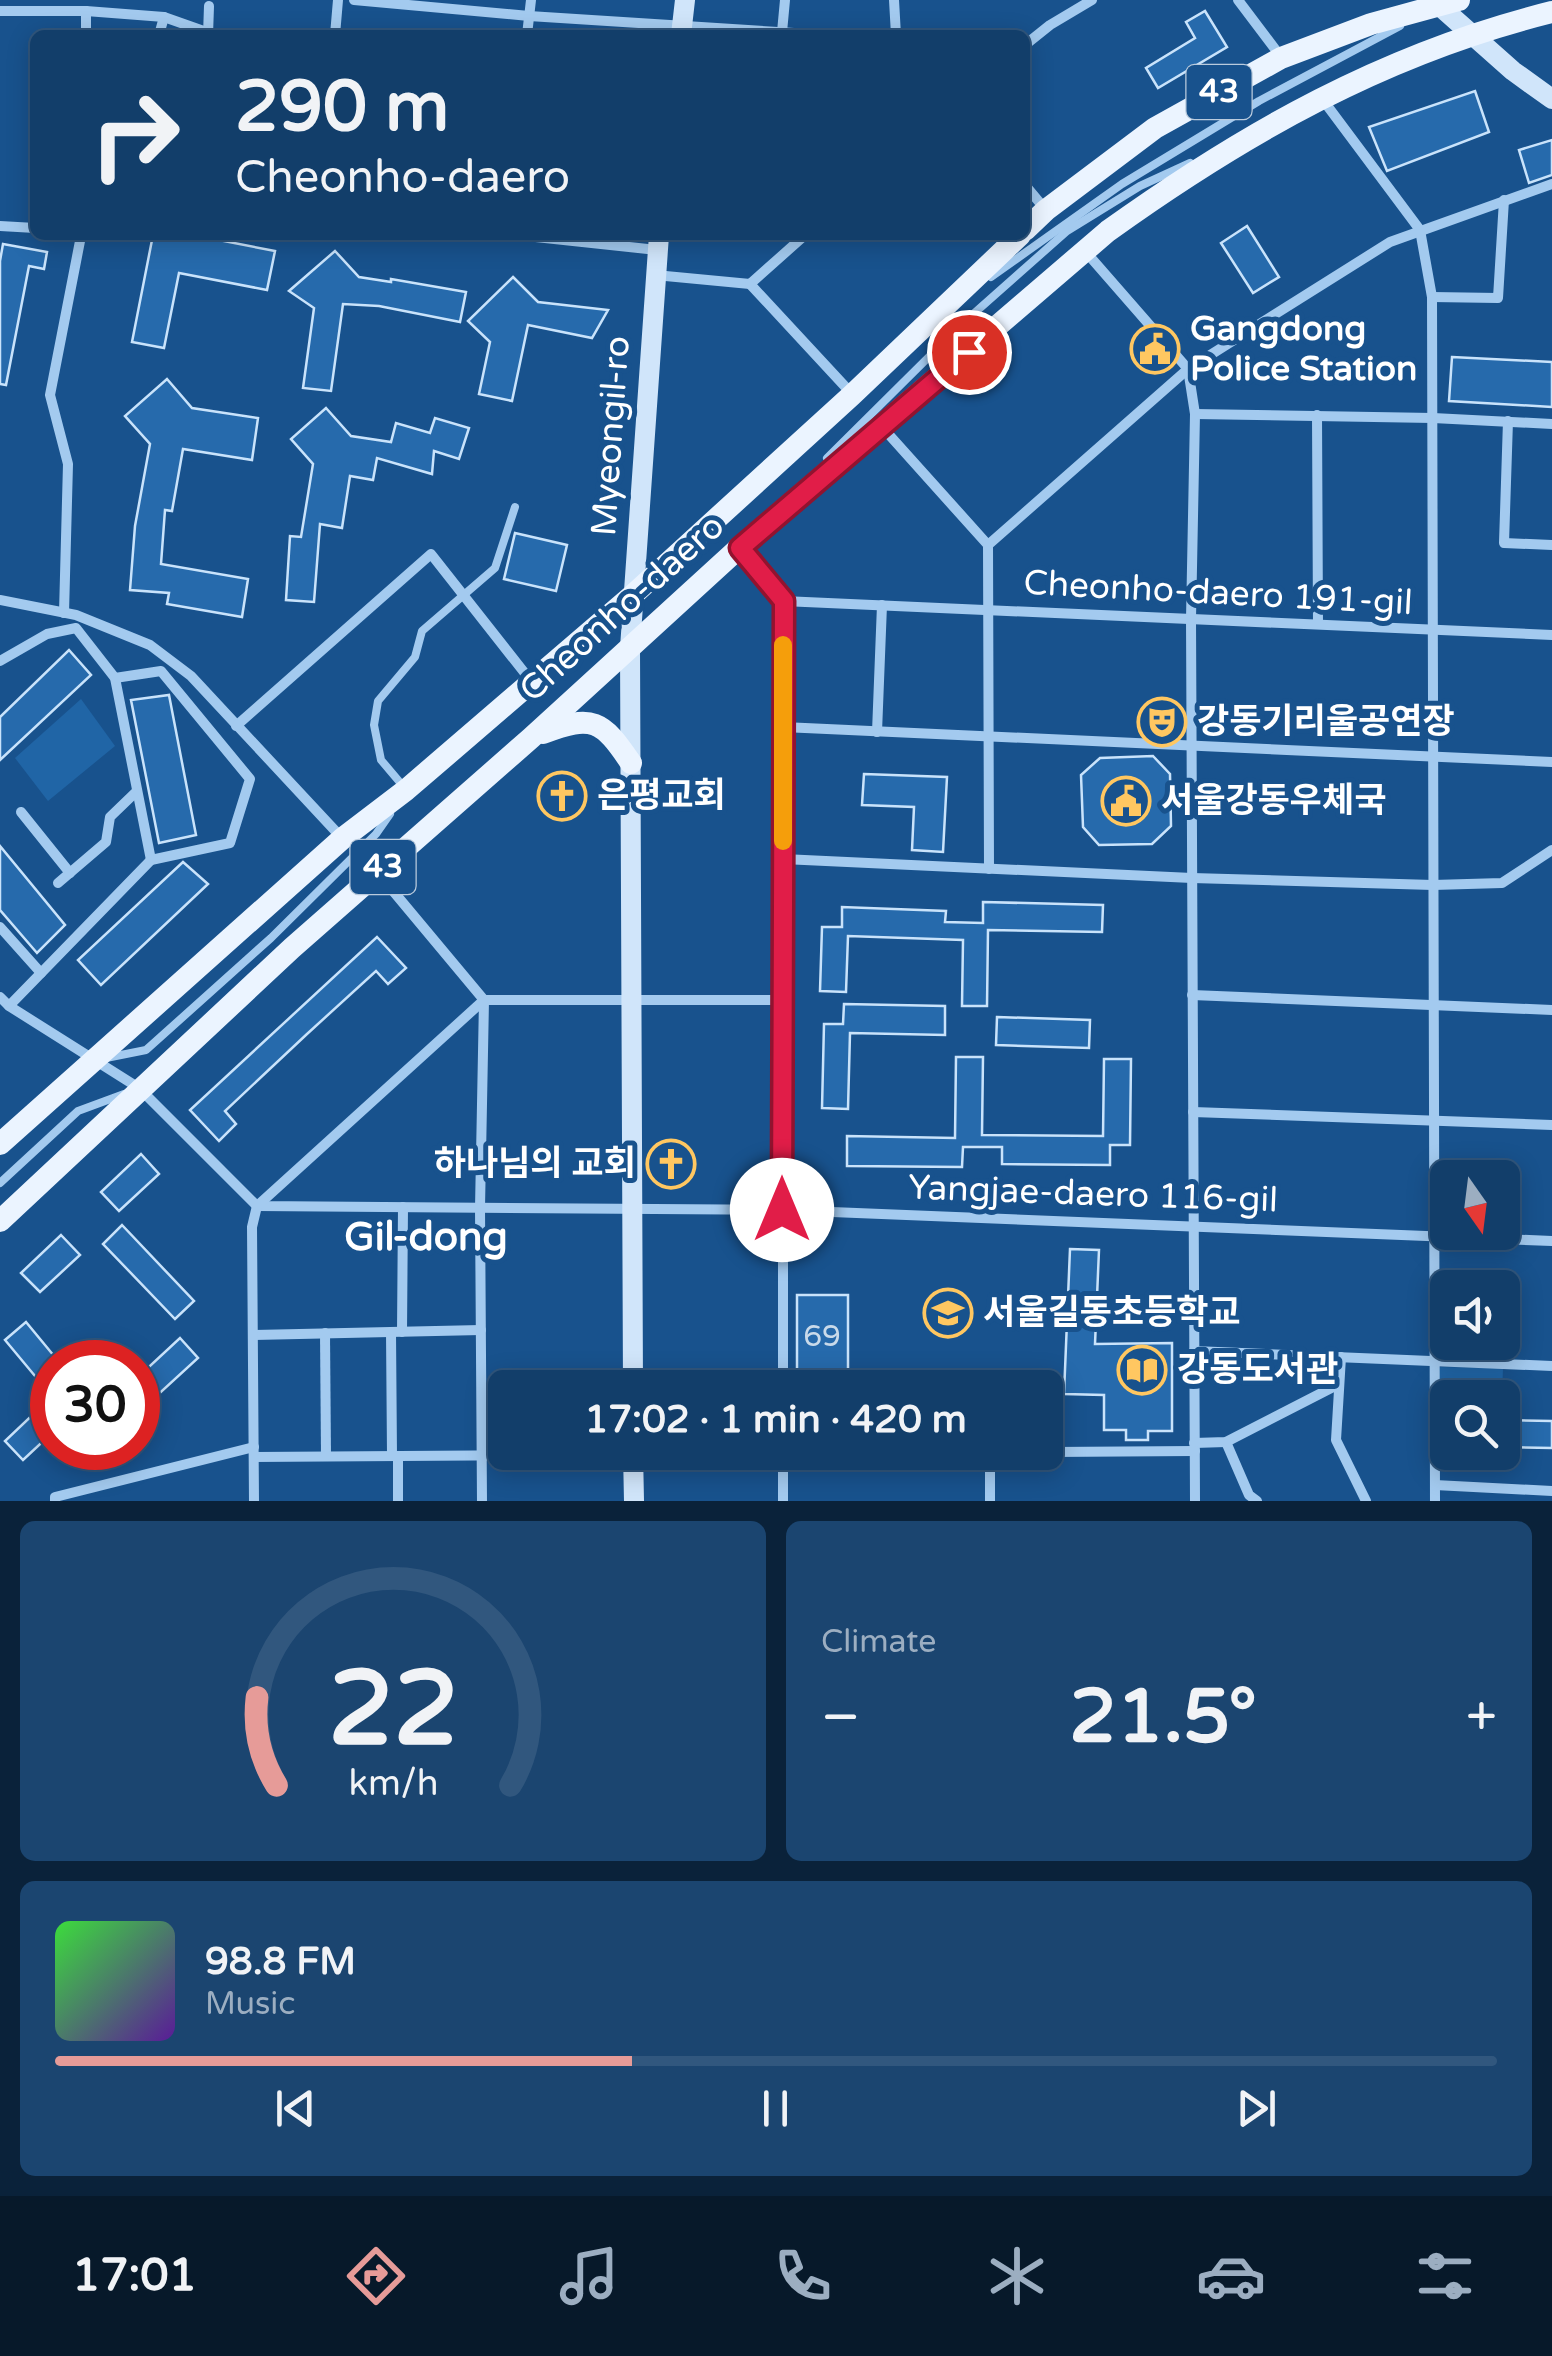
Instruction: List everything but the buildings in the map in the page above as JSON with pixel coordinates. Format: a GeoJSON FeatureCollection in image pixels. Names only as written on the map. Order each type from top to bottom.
{"type":"FeatureCollection","features":[{"type":"Feature","properties":{"kind":"main road","name":"Cheonho-daero"},"geometry":{"type":"LineString","coordinates":[[1030,225],[1156,128],[1281,58],[1444,2]]}},
{"type":"Feature","properties":{"kind":"main road","name":"Cheonho-daero"},"geometry":{"type":"LineString","coordinates":[[0,1221],[138,1088],[378,872],[740,548],[1084,250],[1172,186],[1320,97],[1422,51],[1552,12]]}},
{"type":"Feature","properties":{"kind":"main road","name":"Cheonho-daero"},"geometry":{"type":"LineString","coordinates":[[0,1144],[342,838],[406,790],[634,594],[852,395],[1014,240]]}},
{"type":"Feature","properties":{"kind":"main road"},"geometry":{"type":"LineString","coordinates":[[531,738],[569,723],[595,724],[606,728],[631,763]]}},
{"type":"Feature","properties":{"kind":"street"},"geometry":{"type":"LineString","coordinates":[[336,30],[338,0]]}},
{"type":"Feature","properties":{"kind":"street"},"geometry":{"type":"LineString","coordinates":[[354,0],[682,30],[685,0]]}},
{"type":"Feature","properties":{"kind":"street"},"geometry":{"type":"LineString","coordinates":[[528,30],[531,0]]}},
{"type":"Feature","properties":{"kind":"street"},"geometry":{"type":"LineString","coordinates":[[782,30],[785,0]]}},
{"type":"Feature","properties":{"kind":"street"},"geometry":{"type":"LineString","coordinates":[[894,0],[896,30]]}},
{"type":"Feature","properties":{"kind":"street"},"geometry":{"type":"LineString","coordinates":[[1030,41],[1092,0]]}},
{"type":"Feature","properties":{"kind":"street"},"geometry":{"type":"LineString","coordinates":[[1238,0],[1281,58]]}},
{"type":"Feature","properties":{"kind":"street"},"geometry":{"type":"LineString","coordinates":[[1444,2],[1472,35],[1552,99]]}},
{"type":"Feature","properties":{"kind":"street"},"geometry":{"type":"LineString","coordinates":[[209,6],[210,30]]}},
{"type":"Feature","properties":{"kind":"street"},"geometry":{"type":"LineString","coordinates":[[0,11],[86,11],[164,17],[199,30]]}},
{"type":"Feature","properties":{"kind":"street"},"geometry":{"type":"LineString","coordinates":[[86,11],[86,30]]}},
{"type":"Feature","properties":{"kind":"street"},"geometry":{"type":"LineString","coordinates":[[160,30],[164,17]]}},
{"type":"Feature","properties":{"kind":"street"},"geometry":{"type":"LineString","coordinates":[[1320,97],[1420,230],[1432,297],[1434,1160]]}},
{"type":"Feature","properties":{"kind":"street"},"geometry":{"type":"LineString","coordinates":[[988,546],[1188,369],[1390,242],[1552,184]]}},
{"type":"Feature","properties":{"kind":"street"},"geometry":{"type":"LineString","coordinates":[[1030,192],[1046,210]]}},
{"type":"Feature","properties":{"kind":"street"},"geometry":{"type":"LineString","coordinates":[[1432,297],[1498,298],[1504,200]]}},
{"type":"Feature","properties":{"kind":"street"},"geometry":{"type":"LineString","coordinates":[[0,226],[30,226]]}},
{"type":"Feature","properties":{"kind":"street"},"geometry":{"type":"LineString","coordinates":[[64,613],[68,464],[50,394],[77,240]]}},
{"type":"Feature","properties":{"kind":"street"},"geometry":{"type":"LineString","coordinates":[[605,240],[658,243]]}},
{"type":"Feature","properties":{"kind":"street"},"geometry":{"type":"LineString","coordinates":[[750,284],[799,240]]}},
{"type":"Feature","properties":{"kind":"street","name":"Myeongil-ro"},"geometry":{"type":"LineString","coordinates":[[633,1370],[630,648],[658,243]]}},
{"type":"Feature","properties":{"kind":"street"},"geometry":{"type":"LineString","coordinates":[[1084,250],[1188,369],[1195,414],[1191,619],[1195,1501]]}},
{"type":"Feature","properties":{"kind":"street"},"geometry":{"type":"LineString","coordinates":[[655,275],[750,284],[852,395]]}},
{"type":"Feature","properties":{"kind":"street"},"geometry":{"type":"LineString","coordinates":[[1195,414],[1552,424]]}},
{"type":"Feature","properties":{"kind":"street"},"geometry":{"type":"LineString","coordinates":[[1317,415],[1318,624]]}},
{"type":"Feature","properties":{"kind":"street"},"geometry":{"type":"LineString","coordinates":[[1508,421],[1504,543],[1552,545]]}},
{"type":"Feature","properties":{"kind":"street"},"geometry":{"type":"LineString","coordinates":[[882,428],[988,546],[989,869]]}},
{"type":"Feature","properties":{"kind":"street"},"geometry":{"type":"LineString","coordinates":[[740,548],[784,601],[783,1370]]}},
{"type":"Feature","properties":{"kind":"street","name":"Cheonho-daero"},"geometry":{"type":"LineString","coordinates":[[236,726],[431,554],[532,681]]}},
{"type":"Feature","properties":{"kind":"street"},"geometry":{"type":"LineString","coordinates":[[0,600],[64,613],[150,645],[191,676],[342,838]]}},
{"type":"Feature","properties":{"kind":"street","name":"Cheonho-daero 191-gil"},"geometry":{"type":"LineString","coordinates":[[784,601],[1552,634]]}},
{"type":"Feature","properties":{"kind":"street"},"geometry":{"type":"LineString","coordinates":[[878,732],[882,605]]}},
{"type":"Feature","properties":{"kind":"street"},"geometry":{"type":"LineString","coordinates":[[0,660],[47,634],[76,628],[115,678],[151,860]]}},
{"type":"Feature","properties":{"kind":"street"},"geometry":{"type":"LineString","coordinates":[[115,678],[161,671],[250,780],[230,843],[151,860],[41,973],[4,1002],[138,1088],[257,1206]]}},
{"type":"Feature","properties":{"kind":"street"},"geometry":{"type":"LineString","coordinates":[[783,727],[1552,762]]}},
{"type":"Feature","properties":{"kind":"street"},"geometry":{"type":"LineString","coordinates":[[58,883],[106,842],[110,817],[137,791]]}},
{"type":"Feature","properties":{"kind":"street"},"geometry":{"type":"LineString","coordinates":[[21,812],[70,874]]}},
{"type":"Feature","properties":{"kind":"street"},"geometry":{"type":"LineString","coordinates":[[783,859],[1433,885],[1502,883],[1552,850]]}},
{"type":"Feature","properties":{"kind":"street"},"geometry":{"type":"LineString","coordinates":[[378,872],[484,1000],[480,1208],[482,1501]]}},
{"type":"Feature","properties":{"kind":"street"},"geometry":{"type":"LineString","coordinates":[[0,927],[41,973]]}},
{"type":"Feature","properties":{"kind":"street"},"geometry":{"type":"LineString","coordinates":[[1192,995],[1552,1010]]}},
{"type":"Feature","properties":{"kind":"street"},"geometry":{"type":"LineString","coordinates":[[254,1501],[252,1227],[257,1206],[484,1000],[782,1000]]}},
{"type":"Feature","properties":{"kind":"street"},"geometry":{"type":"LineString","coordinates":[[1193,1112],[1552,1125]]}},
{"type":"Feature","properties":{"kind":"street","name":"Yangjae-daero 116-gil"},"geometry":{"type":"LineString","coordinates":[[257,1206],[782,1210],[1430,1236]]}},
{"type":"Feature","properties":{"kind":"street"},"geometry":{"type":"LineString","coordinates":[[398,1501],[397,1332],[403,1208]]}},
{"type":"Feature","properties":{"kind":"street","name":"Yangjae-daero 116-gil"},"geometry":{"type":"LineString","coordinates":[[1520,1240],[1552,1241]]}},
{"type":"Feature","properties":{"kind":"street"},"geometry":{"type":"LineString","coordinates":[[1434,1250],[1435,1501]]}},
{"type":"Feature","properties":{"kind":"street"},"geometry":{"type":"LineString","coordinates":[[253,1335],[481,1330]]}},
{"type":"Feature","properties":{"kind":"street"},"geometry":{"type":"LineString","coordinates":[[325,1333],[326,1456]]}},
{"type":"Feature","properties":{"kind":"street"},"geometry":{"type":"LineString","coordinates":[[1194,1351],[1552,1366]]}},
{"type":"Feature","properties":{"kind":"street"},"geometry":{"type":"LineString","coordinates":[[1341,1357],[1336,1440],[1366,1501]]}},
{"type":"Feature","properties":{"kind":"street"},"geometry":{"type":"LineString","coordinates":[[1063,1451],[1194,1447],[1226,1442],[1340,1384]]}},
{"type":"Feature","properties":{"kind":"street"},"geometry":{"type":"LineString","coordinates":[[1226,1442],[1250,1499]]}},
{"type":"Feature","properties":{"kind":"street"},"geometry":{"type":"LineString","coordinates":[[56,1501],[55,1497],[254,1452],[488,1456]]}},
{"type":"Feature","properties":{"kind":"street"},"geometry":{"type":"LineString","coordinates":[[633,1470],[634,1501]]}},
{"type":"Feature","properties":{"kind":"street"},"geometry":{"type":"LineString","coordinates":[[783,1470],[783,1501]]}},
{"type":"Feature","properties":{"kind":"street"},"geometry":{"type":"LineString","coordinates":[[990,1470],[990,1501]]}},
{"type":"Feature","properties":{"kind":"street"},"geometry":{"type":"LineString","coordinates":[[1435,1485],[1552,1491]]}},
{"type":"Feature","properties":{"kind":"lane"},"geometry":{"type":"LineString","coordinates":[[936,316],[1122,184],[1259,101],[1444,2]]}},
{"type":"Feature","properties":{"kind":"lane"},"geometry":{"type":"LineString","coordinates":[[740,548],[962,324],[1067,231],[1140,186],[1251,136]]}},
{"type":"Feature","properties":{"kind":"lane"},"geometry":{"type":"LineString","coordinates":[[96,1060],[146,1050],[271,938],[376,834],[406,790],[382,760],[374,726],[378,700],[414,657],[422,631],[495,568],[515,507]]}},
{"type":"Feature","properties":{"kind":"lane"},"geometry":{"type":"LineString","coordinates":[[0,1183],[78,1111],[138,1088]]}},
{"type":"Feature","properties":{"kind":"shaded area"},"geometry":{"type":"Polygon","coordinates":[[[81,699],[115,746],[48,801],[15,758],[81,699]]]}},
{"type":"Feature","properties":{"kind":"shaded area"},"geometry":{"type":"Polygon","coordinates":[[[1439,1367],[1503,1368],[1503,1380],[1439,1380],[1439,1367]]]}},
{"type":"Feature","properties":{"kind":"slow traffic"},"geometry":{"type":"LineString","coordinates":[[783,645],[783,841]]}},
{"type":"Feature","properties":{"kind":"place","name":"Gangdong Police Station"},"geometry":{"type":"Point","coordinates":[1155,349]}},
{"type":"Feature","properties":{"kind":"place","name":"강동기리울공연장"},"geometry":{"type":"Point","coordinates":[1162,722]}},
{"type":"Feature","properties":{"kind":"place","name":"은평교회"},"geometry":{"type":"Point","coordinates":[562,796]}},
{"type":"Feature","properties":{"kind":"place","name":"서울강동우체국"},"geometry":{"type":"Point","coordinates":[1126,801]}},
{"type":"Feature","properties":{"kind":"place","name":"하나님의 교회"},"geometry":{"type":"Point","coordinates":[671,1164]}},
{"type":"Feature","properties":{"kind":"place","name":"서울길동초등학교"},"geometry":{"type":"Point","coordinates":[948,1313]}},
{"type":"Feature","properties":{"kind":"place","name":"강동도서관"},"geometry":{"type":"Point","coordinates":[1142,1370]}},
{"type":"Feature","properties":{"kind":"district","name":"Gil-dong"},"geometry":{"type":"Point","coordinates":[426,1237]}},
{"type":"Feature","properties":{"kind":"route"},"geometry":{"type":"LineString","coordinates":[[782,1210],[784,601],[740,548],[969,352]]}}]}
